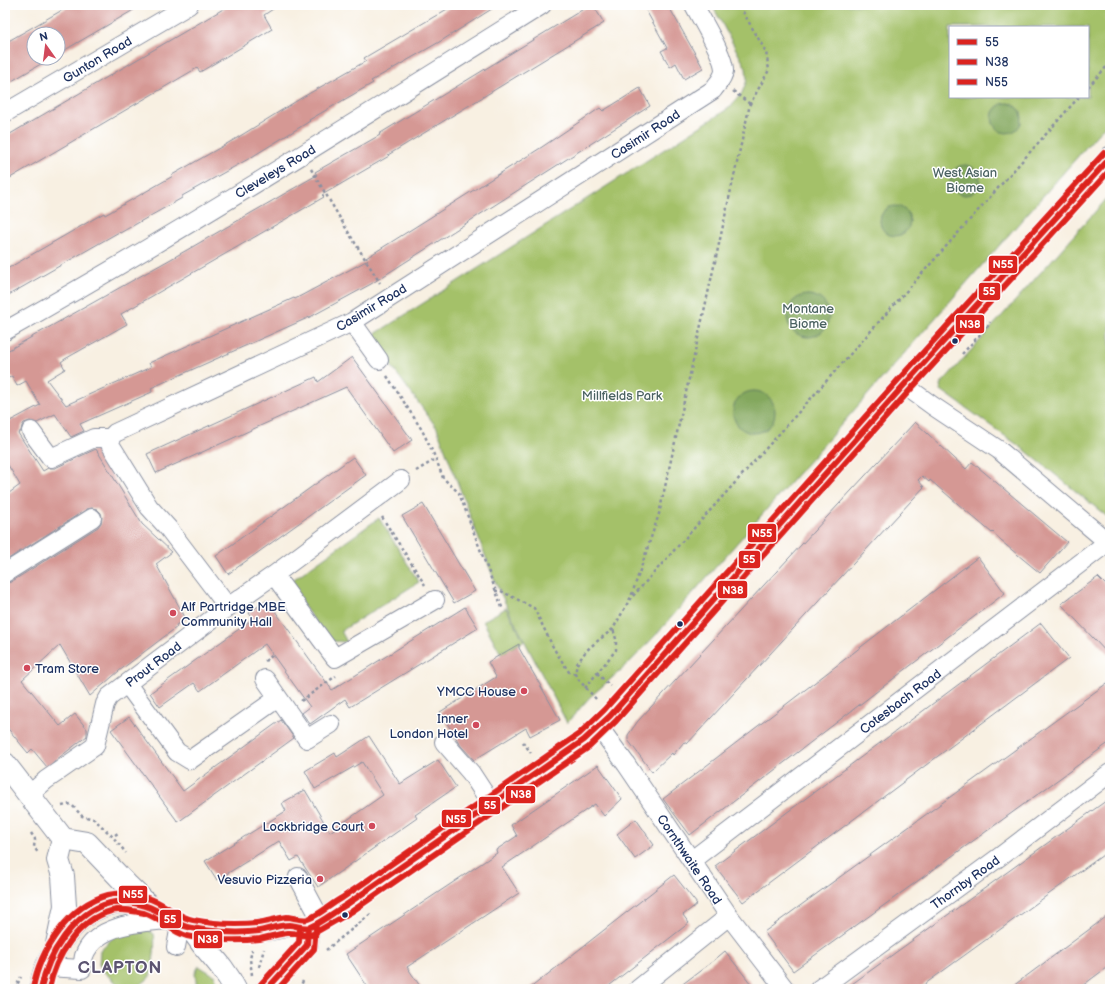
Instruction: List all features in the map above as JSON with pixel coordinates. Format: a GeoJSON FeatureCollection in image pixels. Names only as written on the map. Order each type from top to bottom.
{"type":"FeatureCollection","features":[{"type":"Feature","properties":{"kind":"main road"},"geometry":{"type":"LineString","coordinates":[[180,924],[245,932],[290,925],[315,924],[346,905],[584,740],[610,716],[651,671],[904,385],[1110,158]]}},
{"type":"Feature","properties":{"kind":"main road"},"geometry":{"type":"LineString","coordinates":[[5,764],[63,839],[87,843],[150,907],[180,924],[219,964],[251,986],[307,945],[315,924]]}},
{"type":"Feature","properties":{"kind":"main road"},"geometry":{"type":"LineString","coordinates":[[41,989],[65,906],[64,882],[58,860],[63,839]]}},
{"type":"Feature","properties":{"kind":"main road"},"geometry":{"type":"LineString","coordinates":[[51,958],[70,930],[99,907],[111,903],[123,902],[150,907]]}},
{"type":"Feature","properties":{"kind":"street","name":"Gunton Road"},"geometry":{"type":"LineString","coordinates":[[5,113],[189,5]]}},
{"type":"Feature","properties":{"kind":"street","name":"Cleveleys Road"},"geometry":{"type":"LineString","coordinates":[[5,331],[67,296],[302,155],[542,5]]}},
{"type":"Feature","properties":{"kind":"street","name":"Casimir Road"},"geometry":{"type":"LineString","coordinates":[[110,438],[115,433],[352,322],[713,90],[722,78],[724,70],[722,59],[694,5]]}},
{"type":"Feature","properties":{"kind":"street"},"geometry":{"type":"LineString","coordinates":[[352,322],[379,360]]}},
{"type":"Feature","properties":{"kind":"street"},"geometry":{"type":"LineString","coordinates":[[904,385],[999,450],[1109,543]]}},
{"type":"Feature","properties":{"kind":"street"},"geometry":{"type":"LineString","coordinates":[[31,431],[51,458],[94,438],[110,438],[110,444],[149,507],[168,528],[228,607]]}},
{"type":"Feature","properties":{"kind":"street","name":"Prout Road"},"geometry":{"type":"LineString","coordinates":[[28,795],[46,780],[95,746],[105,704],[109,697],[228,607],[274,575],[401,480]]}},
{"type":"Feature","properties":{"kind":"street"},"geometry":{"type":"LineString","coordinates":[[5,573],[92,518]]}},
{"type":"Feature","properties":{"kind":"street","name":"Cotesbach Road"},"geometry":{"type":"LineString","coordinates":[[692,860],[1109,543]]}},
{"type":"Feature","properties":{"kind":"street"},"geometry":{"type":"LineString","coordinates":[[274,575],[335,658],[434,600]]}},
{"type":"Feature","properties":{"kind":"street"},"geometry":{"type":"LineString","coordinates":[[265,679],[308,739],[331,724]]}},
{"type":"Feature","properties":{"kind":"street"},"geometry":{"type":"LineString","coordinates":[[127,684],[177,752],[190,760],[283,704]]}},
{"type":"Feature","properties":{"kind":"street","name":"Cornthwaite Road"},"geometry":{"type":"LineString","coordinates":[[599,727],[626,764],[729,916],[785,989]]}},
{"type":"Feature","properties":{"kind":"street"},"geometry":{"type":"LineString","coordinates":[[444,742],[471,773],[492,804]]}},
{"type":"Feature","properties":{"kind":"street","name":"Thornby Road"},"geometry":{"type":"LineString","coordinates":[[819,989],[996,860],[1110,773]]}},
{"type":"Feature","properties":{"kind":"street"},"geometry":{"type":"LineString","coordinates":[[298,877],[315,924]]}},
{"type":"Feature","properties":{"kind":"street"},"geometry":{"type":"LineString","coordinates":[[638,989],[729,916]]}},
{"type":"Feature","properties":{"kind":"street"},"geometry":{"type":"LineString","coordinates":[[51,958],[82,969],[84,956],[92,944],[102,935],[120,926],[132,923],[180,924],[176,947]]}},
{"type":"Feature","properties":{"kind":"path"},"geometry":{"type":"LineString","coordinates":[[576,674],[578,664],[586,651],[613,629],[631,597],[660,514],[750,104],[769,70],[766,52],[739,5]]}},
{"type":"Feature","properties":{"kind":"path"},"geometry":{"type":"LineString","coordinates":[[1089,86],[1110,62]]}},
{"type":"Feature","properties":{"kind":"path"},"geometry":{"type":"LineString","coordinates":[[736,95],[750,104]]}},
{"type":"Feature","properties":{"kind":"path"},"geometry":{"type":"LineString","coordinates":[[631,597],[797,414],[1078,98]]}},
{"type":"Feature","properties":{"kind":"path"},"geometry":{"type":"LineString","coordinates":[[302,155],[389,298]]}},
{"type":"Feature","properties":{"kind":"path"},"geometry":{"type":"LineString","coordinates":[[379,360],[385,373],[422,430],[436,459],[443,478],[458,493],[503,610]]}},
{"type":"Feature","properties":{"kind":"path"},"geometry":{"type":"LineString","coordinates":[[401,480],[436,459]]}},
{"type":"Feature","properties":{"kind":"path"},"geometry":{"type":"LineString","coordinates":[[372,501],[434,600]]}},
{"type":"Feature","properties":{"kind":"path"},"geometry":{"type":"LineString","coordinates":[[495,591],[501,591],[534,608],[554,649],[569,672],[576,674],[585,688],[596,699]]}},
{"type":"Feature","properties":{"kind":"path"},"geometry":{"type":"LineString","coordinates":[[585,688],[616,650],[616,639],[613,629]]}},
{"type":"Feature","properties":{"kind":"path"},"geometry":{"type":"LineString","coordinates":[[283,704],[336,676],[335,658]]}},
{"type":"Feature","properties":{"kind":"path"},"geometry":{"type":"LineString","coordinates":[[597,673],[609,686]]}},
{"type":"Feature","properties":{"kind":"path"},"geometry":{"type":"LineString","coordinates":[[523,742],[530,751]]}},
{"type":"Feature","properties":{"kind":"path"},"geometry":{"type":"LineString","coordinates":[[31,832],[35,839],[34,847],[41,856]]}},
{"type":"Feature","properties":{"kind":"path"},"geometry":{"type":"LineString","coordinates":[[251,986],[250,959],[254,946]]}},
{"type":"Feature","properties":{"kind":"path"},"geometry":{"type":"LineString","coordinates":[[259,967],[265,947]]}},
{"type":"Feature","properties":{"kind":"path"},"geometry":{"type":"LineString","coordinates":[[15,989],[23,973]]}},
{"type":"Feature","properties":{"kind":"green space","name":"Millfields Park"},"geometry":{"type":"Polygon","coordinates":[[[712,5],[1110,5],[1110,120],[655,636],[628,664],[590,697],[567,723],[494,579],[437,428],[375,344],[375,334],[729,108],[742,93],[747,80],[746,68],[712,5]]]}},
{"type":"Feature","properties":{"kind":"green space"},"geometry":{"type":"Polygon","coordinates":[[[1007,103],[1018,107],[1022,118],[1018,129],[1007,133],[996,129],[992,118],[996,107],[1007,103]]]}},
{"type":"Feature","properties":{"kind":"green space","name":"West Asian Biome"},"geometry":{"type":"Polygon","coordinates":[[[965,165],[976,169],[980,180],[976,191],[965,195],[954,191],[950,180],[954,169],[965,165]]]}},
{"type":"Feature","properties":{"kind":"green space"},"geometry":{"type":"Polygon","coordinates":[[[1110,195],[1110,519],[1026,451],[941,390],[940,385],[1110,195]]]}},
{"type":"Feature","properties":{"kind":"green space"},"geometry":{"type":"Polygon","coordinates":[[[895,206],[906,210],[910,221],[906,232],[895,236],[884,232],[880,221],[884,210],[895,206]]]}},
{"type":"Feature","properties":{"kind":"green space","name":"Montane Biome"},"geometry":{"type":"Polygon","coordinates":[[[808,295],[823,301],[829,316],[823,331],[808,337],[793,331],[787,316],[793,301],[808,295]]]}},
{"type":"Feature","properties":{"kind":"green space"},"geometry":{"type":"Polygon","coordinates":[[[754,391],[769,397],[775,412],[769,427],[754,433],[739,427],[733,412],[739,397],[754,391]]]}},
{"type":"Feature","properties":{"kind":"green space"},"geometry":{"type":"Polygon","coordinates":[[[379,518],[419,582],[341,631],[347,642],[330,641],[287,584],[379,518]]]}},
{"type":"Feature","properties":{"kind":"green space"},"geometry":{"type":"Polygon","coordinates":[[[506,608],[524,641],[501,654],[483,621],[506,608]]]}},
{"type":"Feature","properties":{"kind":"green space"},"geometry":{"type":"Polygon","coordinates":[[[148,930],[154,934],[155,938],[153,962],[149,978],[135,988],[120,986],[105,973],[99,965],[100,950],[117,934],[148,930]]]}},
{"type":"Feature","properties":{"kind":"green space"},"geometry":{"type":"Polygon","coordinates":[[[199,966],[215,976],[219,989],[197,989],[195,973],[199,966]]]}},
{"type":"Feature","properties":{"kind":"building"},"geometry":{"type":"Polygon","coordinates":[[[71,5],[142,5],[66,49],[66,26],[35,26],[71,5]]]}},
{"type":"Feature","properties":{"kind":"building"},"geometry":{"type":"Polygon","coordinates":[[[230,5],[279,5],[264,15],[272,29],[200,72],[197,68],[5,181],[5,137],[230,5]]]}},
{"type":"Feature","properties":{"kind":"building"},"geometry":{"type":"Polygon","coordinates":[[[454,5],[498,5],[441,41],[371,81],[373,83],[309,120],[310,121],[250,158],[182,196],[182,198],[5,297],[5,270],[104,213],[105,215],[173,176],[172,175],[366,61],[364,58],[454,5]]]}},
{"type":"Feature","properties":{"kind":"building"},"geometry":{"type":"Polygon","coordinates":[[[590,5],[593,5],[604,23],[388,155],[389,156],[322,195],[324,197],[121,314],[127,324],[65,359],[61,362],[65,369],[47,380],[66,405],[151,367],[149,363],[294,298],[295,299],[368,260],[366,258],[542,147],[600,108],[603,111],[640,88],[650,106],[371,284],[312,316],[151,388],[152,392],[80,424],[84,431],[71,437],[55,414],[37,423],[30,421],[24,423],[21,431],[18,433],[43,471],[48,468],[55,468],[96,449],[142,524],[172,552],[156,564],[186,619],[176,625],[177,627],[119,671],[90,696],[60,645],[22,680],[60,726],[75,714],[87,729],[87,736],[47,767],[32,749],[28,753],[5,725],[5,583],[11,582],[98,527],[101,523],[102,517],[101,513],[97,509],[87,509],[5,561],[5,496],[20,485],[5,460],[5,414],[10,421],[40,405],[26,381],[17,386],[12,376],[5,380],[5,352],[317,175],[315,172],[380,135],[379,134],[590,5]]]}},
{"type":"Feature","properties":{"kind":"building"},"geometry":{"type":"Polygon","coordinates":[[[643,5],[668,5],[703,68],[684,79],[676,63],[670,67],[661,51],[667,48],[643,5]]]}},
{"type":"Feature","properties":{"kind":"building"},"geometry":{"type":"Polygon","coordinates":[[[26,31],[26,66],[37,66],[5,85],[5,43],[26,31]]]}},
{"type":"Feature","properties":{"kind":"building"},"geometry":{"type":"Polygon","coordinates":[[[352,357],[412,440],[393,453],[346,387],[156,473],[147,454],[316,377],[318,382],[352,357]]]}},
{"type":"Feature","properties":{"kind":"building"},"geometry":{"type":"Polygon","coordinates":[[[915,422],[966,469],[972,462],[1067,542],[1040,573],[930,480],[929,482],[922,476],[918,480],[924,487],[687,744],[684,742],[673,755],[672,753],[652,772],[628,740],[628,735],[638,721],[915,422]]]}},
{"type":"Feature","properties":{"kind":"building"},"geometry":{"type":"Polygon","coordinates":[[[353,457],[366,475],[228,574],[216,556],[353,457]]]}},
{"type":"Feature","properties":{"kind":"building"},"geometry":{"type":"Polygon","coordinates":[[[423,504],[475,591],[454,603],[402,516],[423,504]]]}},
{"type":"Feature","properties":{"kind":"building"},"geometry":{"type":"Polygon","coordinates":[[[978,557],[1005,593],[690,835],[663,799],[978,557]]]}},
{"type":"Feature","properties":{"kind":"building"},"geometry":{"type":"Polygon","coordinates":[[[1098,577],[1110,589],[1110,656],[1061,604],[1098,577]]]}},
{"type":"Feature","properties":{"kind":"building"},"geometry":{"type":"Polygon","coordinates":[[[267,600],[332,690],[465,607],[478,628],[350,707],[345,699],[310,724],[302,713],[310,707],[265,644],[200,691],[194,683],[160,707],[150,693],[253,619],[249,613],[267,600]]]}},
{"type":"Feature","properties":{"kind":"building"},"geometry":{"type":"Polygon","coordinates":[[[1041,623],[1069,658],[743,902],[715,866],[1041,623]]]}},
{"type":"Feature","properties":{"kind":"building"},"geometry":{"type":"Polygon","coordinates":[[[519,644],[519,648],[560,720],[530,736],[526,728],[474,760],[461,746],[440,712],[496,677],[488,662],[519,644]]]}},
{"type":"Feature","properties":{"kind":"building"},"geometry":{"type":"Polygon","coordinates":[[[1110,681],[1110,742],[793,971],[764,932],[1110,681]]]}},
{"type":"Feature","properties":{"kind":"building"},"geometry":{"type":"Polygon","coordinates":[[[129,717],[183,791],[281,720],[294,738],[178,822],[111,730],[129,717]]]}},
{"type":"Feature","properties":{"kind":"building"},"geometry":{"type":"Polygon","coordinates":[[[369,736],[400,784],[438,760],[456,787],[415,815],[417,818],[318,887],[298,857],[291,861],[279,841],[217,880],[205,861],[286,811],[282,803],[305,790],[330,832],[383,795],[362,762],[315,789],[305,771],[335,753],[337,757],[369,736]]]}},
{"type":"Feature","properties":{"kind":"building"},"geometry":{"type":"Polygon","coordinates":[[[598,765],[622,799],[604,816],[595,804],[502,867],[519,893],[407,967],[422,989],[369,989],[346,954],[497,853],[496,850],[517,836],[511,825],[598,765]]]}},
{"type":"Feature","properties":{"kind":"building"},"geometry":{"type":"Polygon","coordinates":[[[1110,798],[1110,850],[918,989],[845,989],[1110,798]]]}},
{"type":"Feature","properties":{"kind":"building"},"geometry":{"type":"Polygon","coordinates":[[[636,819],[654,845],[635,859],[617,834],[636,819]]]}},
{"type":"Feature","properties":{"kind":"building"},"geometry":{"type":"Polygon","coordinates":[[[674,875],[697,904],[683,915],[689,923],[605,989],[529,989],[674,875]]]}},
{"type":"Feature","properties":{"kind":"building"},"geometry":{"type":"Polygon","coordinates":[[[1110,914],[1110,965],[1078,989],[1009,989],[1110,914]]]}},
{"type":"Feature","properties":{"kind":"building"},"geometry":{"type":"Polygon","coordinates":[[[725,951],[755,989],[676,989],[712,962],[725,951]]]}},
{"type":"Feature","properties":{"kind":"transit line","name":"N55"},"geometry":{"type":"LineString","coordinates":[[33,988],[42,959],[58,931],[81,908],[94,900],[113,894],[138,895],[153,900],[181,916],[193,920],[217,923],[257,923],[287,917],[303,920],[308,919],[342,898],[579,734],[604,710],[898,380],[1104,153]]}},
{"type":"Feature","properties":{"kind":"transit line","name":"55"},"geometry":{"type":"LineString","coordinates":[[41,989],[49,962],[64,937],[74,925],[85,915],[97,908],[114,902],[133,903],[146,906],[186,927],[209,931],[259,931],[285,925],[305,928],[310,927],[346,905],[584,740],[610,716],[904,385],[1110,158]]}},
{"type":"Feature","properties":{"kind":"transit line","name":"N38"},"geometry":{"type":"LineString","coordinates":[[49,989],[57,965],[70,941],[78,931],[88,922],[115,910],[128,910],[144,913],[150,915],[181,934],[204,939],[252,940],[290,933],[311,935],[351,912],[589,747],[616,721],[910,390],[1110,170]]}},
{"type":"Feature","properties":{"kind":"transit line","name":"N55"},"geometry":{"type":"LineString","coordinates":[[261,984],[299,942],[300,928]]}},
{"type":"Feature","properties":{"kind":"transit line","name":"55"},"geometry":{"type":"LineString","coordinates":[[267,989],[307,945],[308,928]]}},
{"type":"Feature","properties":{"kind":"transit line","name":"N38"},"geometry":{"type":"LineString","coordinates":[[278,989],[314,949],[316,928]]}},
{"type":"Feature","properties":{"kind":"place","name":"Alf Partridge MBE Community Hall"},"geometry":{"type":"Point","coordinates":[173,613]}},
{"type":"Feature","properties":{"kind":"place","name":"Tram Store"},"geometry":{"type":"Point","coordinates":[27,668]}},
{"type":"Feature","properties":{"kind":"place","name":"YMCC House"},"geometry":{"type":"Point","coordinates":[524,691]}},
{"type":"Feature","properties":{"kind":"place","name":"Inner London Hotel"},"geometry":{"type":"Point","coordinates":[476,725]}},
{"type":"Feature","properties":{"kind":"place","name":"Lockbridge Court"},"geometry":{"type":"Point","coordinates":[372,826]}},
{"type":"Feature","properties":{"kind":"place","name":"Vesuvio Pizzeria"},"geometry":{"type":"Point","coordinates":[320,879]}},
{"type":"Feature","properties":{"kind":"district","name":"CLAPTON"},"geometry":{"type":"Point","coordinates":[120,967]}}]}
